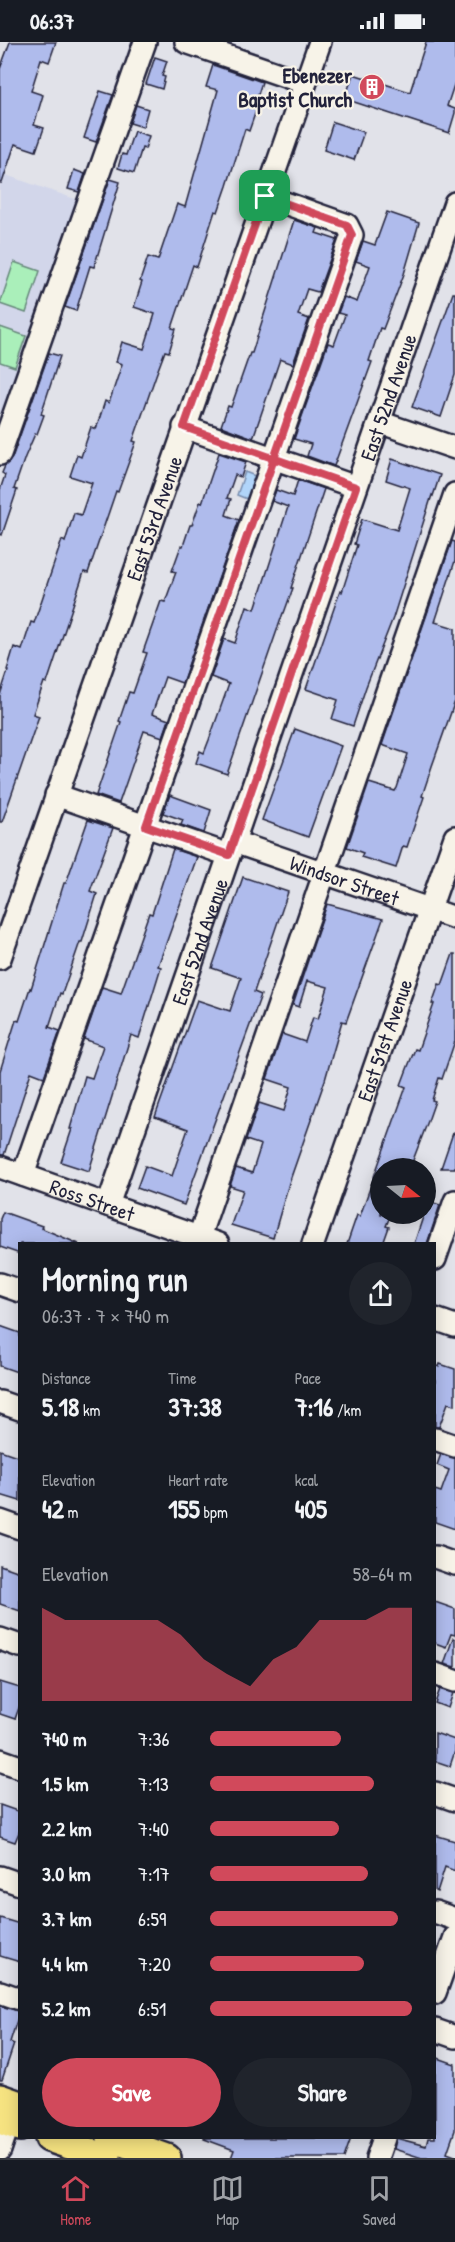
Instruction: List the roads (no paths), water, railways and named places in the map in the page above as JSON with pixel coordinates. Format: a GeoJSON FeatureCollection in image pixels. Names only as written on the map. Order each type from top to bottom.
{"type":"FeatureCollection","features":[{"type":"Feature","properties":{"kind":"main road"},"geometry":{"type":"LineString","coordinates":[[52,2139],[107,2158]]}},
{"type":"Feature","properties":{"kind":"main road"},"geometry":{"type":"LineString","coordinates":[[114,2139],[168,2158]]}},
{"type":"Feature","properties":{"kind":"street"},"geometry":{"type":"LineString","coordinates":[[0,454],[145,42]]}},
{"type":"Feature","properties":{"kind":"street"},"geometry":{"type":"LineString","coordinates":[[186,42],[305,83]]}},
{"type":"Feature","properties":{"kind":"street","name":"East 53rd Avenue"},"geometry":{"type":"LineString","coordinates":[[0,958],[320,42]]}},
{"type":"Feature","properties":{"kind":"street"},"geometry":{"type":"LineString","coordinates":[[23,1175],[352,235],[347,225],[265,196]]}},
{"type":"Feature","properties":{"kind":"street","name":"East 52nd Avenue"},"geometry":{"type":"LineString","coordinates":[[108,1205],[455,203]]}},
{"type":"Feature","properties":{"kind":"street"},"geometry":{"type":"LineString","coordinates":[[379,422],[455,448]]}},
{"type":"Feature","properties":{"kind":"street"},"geometry":{"type":"LineString","coordinates":[[184,427],[356,487]]}},
{"type":"Feature","properties":{"kind":"street"},"geometry":{"type":"LineString","coordinates":[[209,1240],[323,873],[455,494]]}},
{"type":"Feature","properties":{"kind":"street","name":"Windsor Street"},"geometry":{"type":"LineString","coordinates":[[57,795],[146,826],[323,873],[455,918]]}},
{"type":"Feature","properties":{"kind":"street","name":"East 51st Avenue"},"geometry":{"type":"LineString","coordinates":[[314,1242],[455,837]]}},
{"type":"Feature","properties":{"kind":"street","name":"Ross Street"},"geometry":{"type":"LineString","coordinates":[[0,1167],[209,1240]]}},
{"type":"Feature","properties":{"kind":"street"},"geometry":{"type":"LineString","coordinates":[[436,1256],[455,1201]]}},
{"type":"Feature","properties":{"kind":"street"},"geometry":{"type":"LineString","coordinates":[[0,1284],[18,1290]]}},
{"type":"Feature","properties":{"kind":"street"},"geometry":{"type":"LineString","coordinates":[[436,1319],[455,1326]]}},
{"type":"Feature","properties":{"kind":"street"},"geometry":{"type":"LineString","coordinates":[[0,1402],[18,1408]]}},
{"type":"Feature","properties":{"kind":"street"},"geometry":{"type":"LineString","coordinates":[[436,1439],[455,1446]]}},
{"type":"Feature","properties":{"kind":"street"},"geometry":{"type":"LineString","coordinates":[[0,1521],[18,1527]]}},
{"type":"Feature","properties":{"kind":"street"},"geometry":{"type":"LineString","coordinates":[[436,1557],[455,1564]]}},
{"type":"Feature","properties":{"kind":"street"},"geometry":{"type":"LineString","coordinates":[[0,1639],[18,1645]]}},
{"type":"Feature","properties":{"kind":"street"},"geometry":{"type":"LineString","coordinates":[[436,1674],[455,1681]]}},
{"type":"Feature","properties":{"kind":"street"},"geometry":{"type":"LineString","coordinates":[[0,1760],[18,1766]]}},
{"type":"Feature","properties":{"kind":"street"},"geometry":{"type":"LineString","coordinates":[[436,1793],[455,1800]]}},
{"type":"Feature","properties":{"kind":"street"},"geometry":{"type":"LineString","coordinates":[[0,1877],[18,1883]]}},
{"type":"Feature","properties":{"kind":"street"},"geometry":{"type":"LineString","coordinates":[[436,1912],[455,1920]]}},
{"type":"Feature","properties":{"kind":"street"},"geometry":{"type":"LineString","coordinates":[[436,1990],[455,1937]]}},
{"type":"Feature","properties":{"kind":"street"},"geometry":{"type":"LineString","coordinates":[[0,1992],[18,1998]]}},
{"type":"Feature","properties":{"kind":"street"},"geometry":{"type":"LineString","coordinates":[[436,2030],[455,2037]]}},
{"type":"Feature","properties":{"kind":"street"},"geometry":{"type":"LineString","coordinates":[[0,2150],[12,2110]]}},
{"type":"Feature","properties":{"kind":"street"},"geometry":{"type":"LineString","coordinates":[[377,2158],[384,2139]]}},
{"type":"Feature","properties":{"kind":"water"},"geometry":{"type":"Polygon","coordinates":[[[245,472],[255,476],[247,499],[237,495],[245,472]]]}},
{"type":"Feature","properties":{"kind":"place","name":"Ebenezer Baptist Church"},"geometry":{"type":"Point","coordinates":[372,87]}}]}
